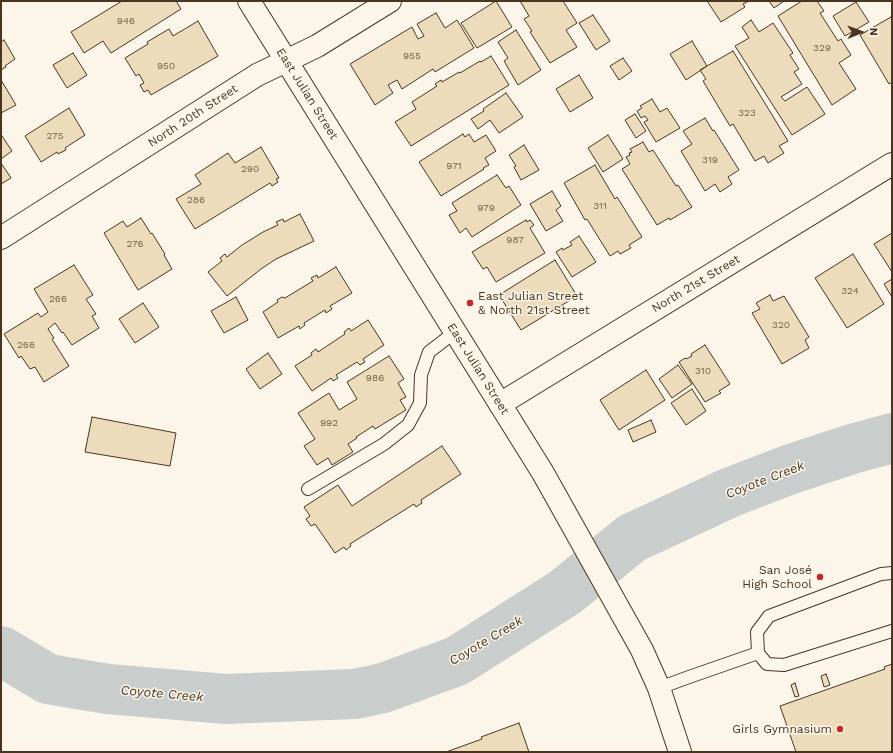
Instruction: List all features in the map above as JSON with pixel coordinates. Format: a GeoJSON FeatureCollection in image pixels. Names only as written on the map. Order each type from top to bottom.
{"type":"FeatureCollection","features":[{"type":"Feature","properties":{"kind":"street","name":"East Julian Street"},"geometry":{"type":"LineString","coordinates":[[250,1],[544,473],[642,650],[659,688],[680,752]]}},
{"type":"Feature","properties":{"kind":"street","name":"North 20th Street"},"geometry":{"type":"LineString","coordinates":[[1,238],[257,75],[317,46],[390,1]]}},
{"type":"Feature","properties":{"kind":"street","name":"North 21st Street"},"geometry":{"type":"LineString","coordinates":[[500,404],[892,164]]}},
{"type":"Feature","properties":{"kind":"lane"},"geometry":{"type":"LineString","coordinates":[[308,489],[384,444],[408,425],[420,403],[421,375],[428,352],[455,332]]}},
{"type":"Feature","properties":{"kind":"lane"},"geometry":{"type":"LineString","coordinates":[[892,572],[881,574],[769,616],[757,632],[758,653],[767,664],[784,665],[892,631]]}},
{"type":"Feature","properties":{"kind":"lane"},"geometry":{"type":"LineString","coordinates":[[659,688],[758,653]]}},
{"type":"Feature","properties":{"kind":"building"},"geometry":{"type":"Polygon","coordinates":[[[122,1],[176,1],[181,9],[111,53],[103,41],[84,53],[71,32],[122,1]]]}},
{"type":"Feature","properties":{"kind":"building"},"geometry":{"type":"Polygon","coordinates":[[[496,1],[512,27],[477,48],[461,23],[496,1]]]}},
{"type":"Feature","properties":{"kind":"building"},"geometry":{"type":"Polygon","coordinates":[[[520,1],[563,1],[577,23],[566,30],[577,47],[550,63],[530,32],[532,31],[524,19],[529,16],[520,1]]]}},
{"type":"Feature","properties":{"kind":"building"},"geometry":{"type":"Polygon","coordinates":[[[707,1],[749,1],[743,4],[745,7],[721,22],[707,1]]]}},
{"type":"Feature","properties":{"kind":"building"},"geometry":{"type":"Polygon","coordinates":[[[769,1],[784,1],[774,8],[769,1]]]}},
{"type":"Feature","properties":{"kind":"building"},"geometry":{"type":"Polygon","coordinates":[[[802,1],[817,1],[824,11],[820,13],[838,41],[841,39],[851,55],[839,63],[856,89],[832,105],[778,16],[802,1]]]}},
{"type":"Feature","properties":{"kind":"building"},"geometry":{"type":"Polygon","coordinates":[[[856,2],[869,22],[845,36],[833,16],[856,2]]]}},
{"type":"Feature","properties":{"kind":"building"},"geometry":{"type":"Polygon","coordinates":[[[436,13],[445,28],[457,20],[474,48],[435,72],[433,69],[402,89],[397,80],[388,85],[393,93],[375,105],[350,64],[412,27],[418,39],[424,36],[417,24],[436,13]]]}},
{"type":"Feature","properties":{"kind":"building"},"geometry":{"type":"Polygon","coordinates":[[[593,15],[610,41],[596,50],[579,23],[593,15]]]}},
{"type":"Feature","properties":{"kind":"building"},"geometry":{"type":"Polygon","coordinates":[[[891,17],[892,82],[889,84],[860,35],[891,17]]]}},
{"type":"Feature","properties":{"kind":"building"},"geometry":{"type":"Polygon","coordinates":[[[751,20],[759,32],[773,23],[793,53],[790,55],[799,69],[794,72],[802,84],[781,97],[785,101],[807,87],[825,114],[792,135],[735,46],[749,38],[742,27],[751,20]]]}},
{"type":"Feature","properties":{"kind":"building"},"geometry":{"type":"Polygon","coordinates":[[[198,21],[218,56],[151,95],[148,90],[144,92],[140,85],[144,83],[139,74],[136,76],[125,58],[148,44],[147,42],[169,29],[173,36],[198,21]]]}},
{"type":"Feature","properties":{"kind":"building"},"geometry":{"type":"Polygon","coordinates":[[[516,30],[541,70],[518,85],[504,61],[508,58],[498,42],[516,30]]]}},
{"type":"Feature","properties":{"kind":"building"},"geometry":{"type":"Polygon","coordinates":[[[4,40],[15,59],[1,70],[1,42],[4,40]]]}},
{"type":"Feature","properties":{"kind":"building"},"geometry":{"type":"Polygon","coordinates":[[[692,41],[707,66],[686,80],[670,54],[692,41]]]}},
{"type":"Feature","properties":{"kind":"building"},"geometry":{"type":"Polygon","coordinates":[[[733,51],[788,141],[779,146],[784,153],[768,163],[764,156],[755,161],[733,124],[730,126],[703,81],[706,79],[700,70],[733,51]]]}},
{"type":"Feature","properties":{"kind":"building"},"geometry":{"type":"Polygon","coordinates":[[[73,53],[87,75],[67,88],[53,65],[73,53]]]}},
{"type":"Feature","properties":{"kind":"building"},"geometry":{"type":"Polygon","coordinates":[[[491,56],[509,85],[411,146],[395,122],[416,109],[412,102],[437,86],[435,84],[441,80],[442,82],[491,56]]]}},
{"type":"Feature","properties":{"kind":"building"},"geometry":{"type":"Polygon","coordinates":[[[623,58],[632,71],[619,80],[610,66],[623,58]]]}},
{"type":"Feature","properties":{"kind":"building"},"geometry":{"type":"Polygon","coordinates":[[[579,75],[593,98],[570,112],[556,89],[579,75]]]}},
{"type":"Feature","properties":{"kind":"building"},"geometry":{"type":"Polygon","coordinates":[[[1,80],[16,105],[1,113],[1,80]]]}},
{"type":"Feature","properties":{"kind":"building"},"geometry":{"type":"Polygon","coordinates":[[[506,93],[523,117],[499,133],[490,120],[478,129],[471,119],[484,111],[483,109],[506,93]]]}},
{"type":"Feature","properties":{"kind":"building"},"geometry":{"type":"Polygon","coordinates":[[[652,99],[660,112],[667,108],[680,128],[656,142],[644,122],[648,120],[645,116],[641,118],[637,111],[642,108],[640,106],[652,99]]]}},
{"type":"Feature","properties":{"kind":"building"},"geometry":{"type":"Polygon","coordinates":[[[69,108],[85,135],[65,148],[66,150],[58,154],[57,152],[41,162],[25,136],[69,108]]]}},
{"type":"Feature","properties":{"kind":"building"},"geometry":{"type":"Polygon","coordinates":[[[635,114],[646,131],[636,138],[625,120],[635,114]]]}},
{"type":"Feature","properties":{"kind":"building"},"geometry":{"type":"Polygon","coordinates":[[[705,118],[739,170],[728,177],[732,184],[720,192],[715,184],[705,191],[681,151],[692,144],[683,131],[705,118]]]}},
{"type":"Feature","properties":{"kind":"building"},"geometry":{"type":"Polygon","coordinates":[[[463,134],[465,137],[469,134],[474,142],[486,135],[496,151],[485,158],[489,165],[441,196],[419,162],[463,134]]]}},
{"type":"Feature","properties":{"kind":"building"},"geometry":{"type":"Polygon","coordinates":[[[608,135],[623,159],[603,172],[588,148],[608,135]]]}},
{"type":"Feature","properties":{"kind":"building"},"geometry":{"type":"Polygon","coordinates":[[[2,136],[12,151],[1,159],[1,137],[2,136]]]}},
{"type":"Feature","properties":{"kind":"building"},"geometry":{"type":"Polygon","coordinates":[[[643,142],[649,152],[653,150],[676,186],[678,185],[692,207],[670,220],[669,218],[657,225],[622,169],[630,164],[626,157],[632,152],[630,149],[643,142]]]}},
{"type":"Feature","properties":{"kind":"building"},"geometry":{"type":"Polygon","coordinates":[[[524,145],[539,170],[521,180],[514,167],[516,166],[509,155],[524,145]]]}},
{"type":"Feature","properties":{"kind":"building"},"geometry":{"type":"Polygon","coordinates":[[[261,147],[279,178],[276,179],[278,182],[272,186],[270,183],[195,229],[176,199],[201,184],[195,175],[228,153],[235,163],[261,147]]]}},
{"type":"Feature","properties":{"kind":"building"},"geometry":{"type":"Polygon","coordinates":[[[1,163],[11,178],[1,184],[1,163]]]}},
{"type":"Feature","properties":{"kind":"building"},"geometry":{"type":"Polygon","coordinates":[[[595,165],[615,199],[617,197],[642,237],[629,245],[631,248],[620,254],[618,251],[610,256],[587,219],[585,220],[564,183],[595,165]]]}},
{"type":"Feature","properties":{"kind":"building"},"geometry":{"type":"Polygon","coordinates":[[[497,175],[506,188],[509,186],[521,205],[472,237],[466,228],[460,233],[449,215],[457,211],[452,203],[497,175]]]}},
{"type":"Feature","properties":{"kind":"building"},"geometry":{"type":"Polygon","coordinates":[[[552,191],[561,206],[556,210],[563,221],[546,231],[530,204],[552,191]]]}},
{"type":"Feature","properties":{"kind":"building"},"geometry":{"type":"Polygon","coordinates":[[[300,214],[314,241],[276,259],[227,296],[208,272],[222,261],[220,258],[225,254],[227,257],[242,245],[278,225],[276,222],[283,219],[284,222],[300,214]]]}},
{"type":"Feature","properties":{"kind":"building"},"geometry":{"type":"Polygon","coordinates":[[[141,218],[165,254],[164,255],[172,269],[138,290],[104,233],[123,221],[127,227],[141,218]]]}},
{"type":"Feature","properties":{"kind":"building"},"geometry":{"type":"Polygon","coordinates":[[[526,220],[527,222],[530,220],[534,225],[530,228],[545,253],[496,282],[487,267],[483,269],[472,252],[526,220]]]}},
{"type":"Feature","properties":{"kind":"building"},"geometry":{"type":"Polygon","coordinates":[[[892,233],[892,272],[874,244],[892,233]]]}},
{"type":"Feature","properties":{"kind":"building"},"geometry":{"type":"Polygon","coordinates":[[[579,236],[596,262],[572,277],[556,252],[562,248],[563,250],[572,245],[570,242],[579,236]]]}},
{"type":"Feature","properties":{"kind":"building"},"geometry":{"type":"Polygon","coordinates":[[[853,254],[884,304],[847,328],[815,278],[853,254]]]}},
{"type":"Feature","properties":{"kind":"building"},"geometry":{"type":"Polygon","coordinates":[[[555,260],[577,296],[521,330],[499,295],[555,260]]]}},
{"type":"Feature","properties":{"kind":"building"},"geometry":{"type":"Polygon","coordinates":[[[74,265],[93,295],[86,299],[96,314],[92,316],[99,328],[72,345],[55,323],[48,329],[54,338],[52,339],[69,366],[44,382],[35,367],[30,369],[21,356],[19,358],[4,334],[38,313],[41,317],[48,312],[34,289],[74,265]]]}},
{"type":"Feature","properties":{"kind":"building"},"geometry":{"type":"Polygon","coordinates":[[[336,267],[352,293],[330,306],[332,309],[326,313],[325,310],[304,323],[305,325],[300,329],[299,326],[278,338],[263,312],[278,302],[277,300],[282,297],[285,298],[313,281],[311,278],[317,275],[318,278],[336,267]]]}},
{"type":"Feature","properties":{"kind":"building"},"geometry":{"type":"Polygon","coordinates":[[[892,279],[892,297],[884,284],[892,279]]]}},
{"type":"Feature","properties":{"kind":"building"},"geometry":{"type":"Polygon","coordinates":[[[770,295],[773,301],[784,296],[809,337],[805,340],[809,348],[782,364],[752,313],[760,309],[756,303],[770,295]]]}},
{"type":"Feature","properties":{"kind":"building"},"geometry":{"type":"Polygon","coordinates":[[[236,297],[248,320],[224,333],[211,311],[236,297]]]}},
{"type":"Feature","properties":{"kind":"building"},"geometry":{"type":"Polygon","coordinates":[[[143,303],[159,327],[135,343],[119,319],[143,303]]]}},
{"type":"Feature","properties":{"kind":"building"},"geometry":{"type":"Polygon","coordinates":[[[368,320],[384,345],[363,359],[365,362],[360,365],[357,362],[336,375],[338,378],[333,381],[331,378],[312,391],[295,366],[312,355],[311,353],[316,349],[318,352],[345,334],[344,332],[349,328],[351,331],[368,320]]]}},
{"type":"Feature","properties":{"kind":"building"},"geometry":{"type":"Polygon","coordinates":[[[705,345],[730,384],[719,391],[721,393],[705,402],[679,362],[692,356],[691,354],[705,345]]]}},
{"type":"Feature","properties":{"kind":"building"},"geometry":{"type":"Polygon","coordinates":[[[268,353],[282,374],[260,389],[246,369],[268,353]]]}},
{"type":"Feature","properties":{"kind":"building"},"geometry":{"type":"Polygon","coordinates":[[[389,356],[404,379],[398,383],[406,397],[400,400],[406,410],[375,429],[373,426],[356,437],[357,438],[348,444],[353,452],[332,465],[328,458],[317,465],[304,446],[315,439],[298,413],[329,393],[339,410],[357,399],[347,382],[389,356]]]}},
{"type":"Feature","properties":{"kind":"building"},"geometry":{"type":"Polygon","coordinates":[[[678,365],[692,384],[672,398],[659,379],[678,365]]]}},
{"type":"Feature","properties":{"kind":"building"},"geometry":{"type":"Polygon","coordinates":[[[646,370],[665,400],[619,430],[600,400],[646,370]]]}},
{"type":"Feature","properties":{"kind":"building"},"geometry":{"type":"Polygon","coordinates":[[[692,389],[706,411],[686,425],[671,403],[692,389]]]}},
{"type":"Feature","properties":{"kind":"building"},"geometry":{"type":"Polygon","coordinates":[[[92,417],[176,433],[170,466],[85,452],[92,417]]]}},
{"type":"Feature","properties":{"kind":"building"},"geometry":{"type":"Polygon","coordinates":[[[651,420],[656,432],[633,442],[628,430],[651,420]]]}},
{"type":"Feature","properties":{"kind":"building"},"geometry":{"type":"Polygon","coordinates":[[[442,446],[461,474],[421,500],[422,503],[416,507],[414,504],[350,544],[351,546],[346,550],[344,547],[335,553],[315,524],[311,526],[306,519],[310,516],[304,507],[338,485],[352,506],[442,446]]]}},
{"type":"Feature","properties":{"kind":"building","name":"Girls Gymnasium"},"geometry":{"type":"Polygon","coordinates":[[[892,664],[892,752],[796,752],[780,706],[885,669],[884,667],[892,664]]]}},
{"type":"Feature","properties":{"kind":"building"},"geometry":{"type":"Polygon","coordinates":[[[826,674],[830,685],[824,687],[821,676],[826,674]]]}},
{"type":"Feature","properties":{"kind":"building"},"geometry":{"type":"Polygon","coordinates":[[[795,683],[799,696],[795,697],[791,685],[795,683]]]}},
{"type":"Feature","properties":{"kind":"building"},"geometry":{"type":"Polygon","coordinates":[[[519,723],[529,752],[446,752],[482,739],[481,737],[519,723]]]}},
{"type":"Feature","properties":{"kind":"waterway","name":"Coyote Creek"},"geometry":{"type":"LineString","coordinates":[[1,651],[48,679],[108,689],[226,699],[355,694],[383,688],[457,661],[564,593],[632,538],[731,492],[791,469],[852,449],[892,438]]}},
{"type":"Feature","properties":{"kind":"place","name":"East Julian Street & North 21st Street"},"geometry":{"type":"Point","coordinates":[470,303]}},
{"type":"Feature","properties":{"kind":"place","name":"San José High School"},"geometry":{"type":"Point","coordinates":[820,577]}},
{"type":"Feature","properties":{"kind":"place","name":"Girls Gymnasium"},"geometry":{"type":"Point","coordinates":[840,729]}}]}
